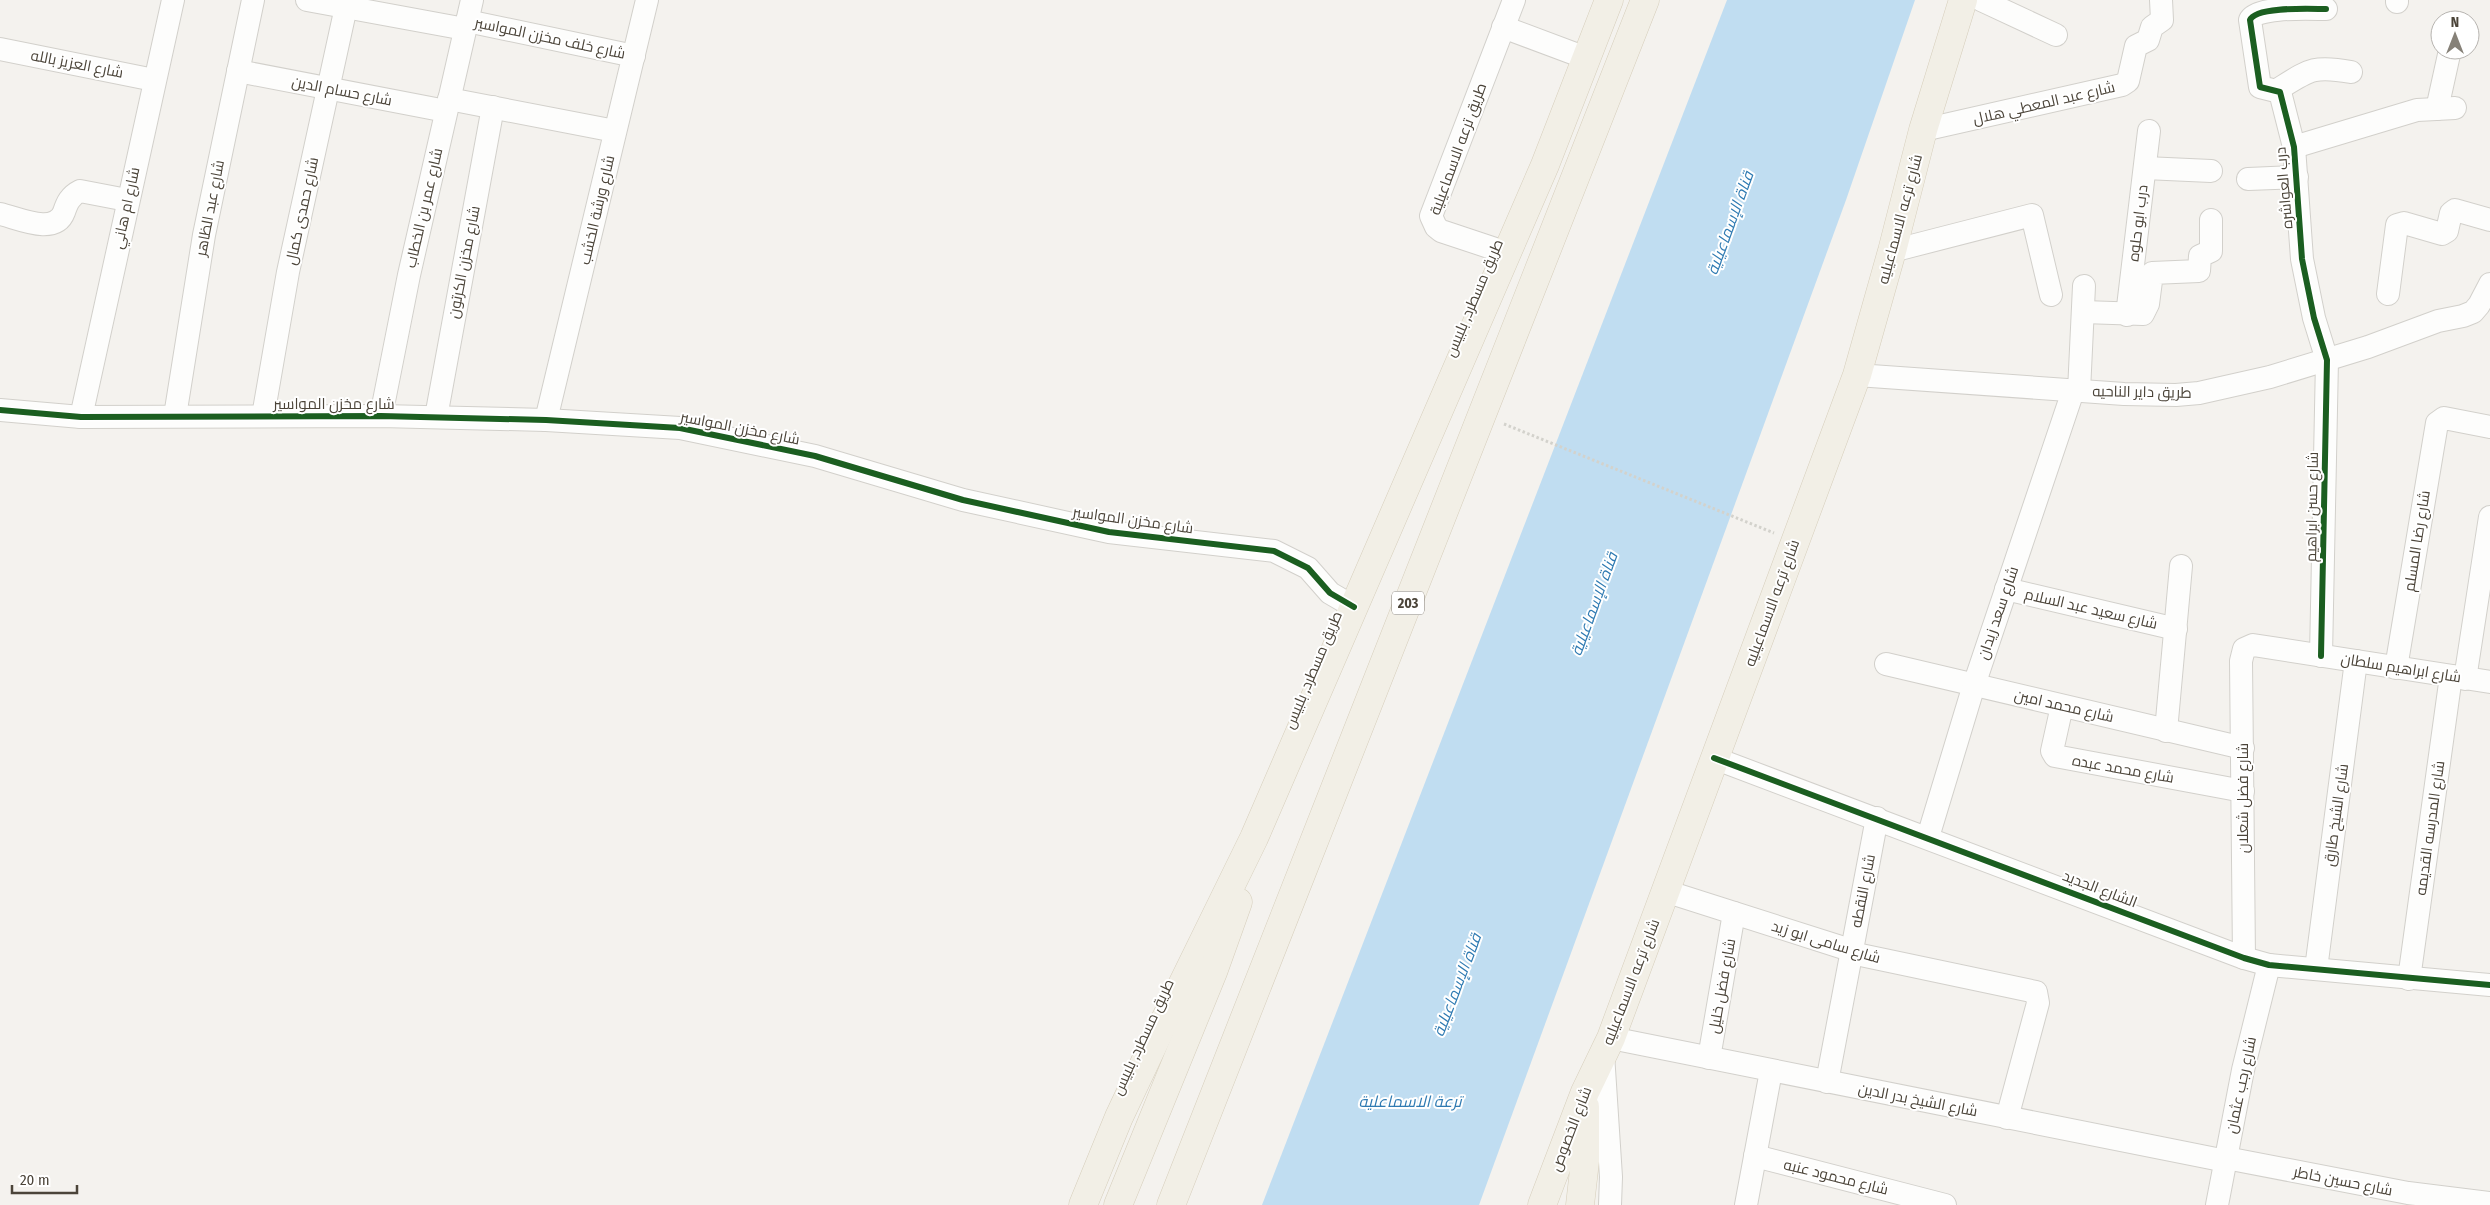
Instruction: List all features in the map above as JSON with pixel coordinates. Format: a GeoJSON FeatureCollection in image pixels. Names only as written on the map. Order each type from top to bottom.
{"type":"FeatureCollection","features":[{"type":"Feature","properties":{"kind":"main road","name":"طريق مسطرد, بلبيس"},"geometry":{"type":"LineString","coordinates":[[1083,1205],[1119,1117],[1160,1028],[1254,838],[1507,254],[1608,0]]}},
{"type":"Feature","properties":{"kind":"main road","name":"203"},"geometry":{"type":"LineString","coordinates":[[1171,1205],[1645,0]]}},
{"type":"Feature","properties":{"kind":"main road","name":"شارع ترعه الاسماعيليه"},"geometry":{"type":"LineString","coordinates":[[1607,1046],[1857,374],[1923,130],[1963,0]]}},
{"type":"Feature","properties":{"kind":"main road"},"geometry":{"type":"LineString","coordinates":[[1118,1205],[1226,939],[1254,838]]}},
{"type":"Feature","properties":{"kind":"main road","name":"شارع الخصوص"},"geometry":{"type":"LineString","coordinates":[[1542,1205],[1585,1092],[1607,1046]]}},
{"type":"Feature","properties":{"kind":"main road"},"geometry":{"type":"LineString","coordinates":[[1580,1205],[1585,1161],[1585,1092]]}},
{"type":"Feature","properties":{"kind":"street","name":"شارع ام هاني"},"geometry":{"type":"LineString","coordinates":[[81,417],[127,200],[173,0]]}},
{"type":"Feature","properties":{"kind":"street","name":"شارع عبد الظاهر"},"geometry":{"type":"LineString","coordinates":[[175,416],[204,235],[253,0]]}},
{"type":"Feature","properties":{"kind":"street","name":"شارع خلف مخزن المواسير"},"geometry":{"type":"LineString","coordinates":[[307,0],[346,7],[468,17],[634,56]]}},
{"type":"Feature","properties":{"kind":"street","name":"شارع ورشة الخشب"},"geometry":{"type":"LineString","coordinates":[[546,420],[647,0]]}},
{"type":"Feature","properties":{"kind":"street","name":"طريق ترعه الاسماعيلية"},"geometry":{"type":"LineString","coordinates":[[1507,254],[1441,231],[1436,227],[1431,216],[1514,0]]}},
{"type":"Feature","properties":{"kind":"street"},"geometry":{"type":"LineString","coordinates":[[1981,0],[2056,36]]}},
{"type":"Feature","properties":{"kind":"street","name":"شارع عبد المعطي هلال"},"geometry":{"type":"LineString","coordinates":[[1923,130],[2122,85],[2128,81],[2136,46],[2148,40],[2152,27],[2162,20],[2161,0]]}},
{"type":"Feature","properties":{"kind":"street","name":"شارع حمدى كمال"},"geometry":{"type":"LineString","coordinates":[[263,416],[288,272],[346,7]]}},
{"type":"Feature","properties":{"kind":"street"},"geometry":{"type":"LineString","coordinates":[[2326,9],[2288,8],[2256,14],[2250,18],[2260,87],[2277,90],[2308,70],[2328,68],[2351,72]]}},
{"type":"Feature","properties":{"kind":"street","name":"شارع عمر بن الخطاب"},"geometry":{"type":"LineString","coordinates":[[381,416],[468,17]]}},
{"type":"Feature","properties":{"kind":"street"},"geometry":{"type":"LineString","coordinates":[[1503,27],[1586,58]]}},
{"type":"Feature","properties":{"kind":"street","name":"شارع العزيز بالله"},"geometry":{"type":"LineString","coordinates":[[0,49],[154,80]]}},
{"type":"Feature","properties":{"kind":"street"},"geometry":{"type":"LineString","coordinates":[[2294,147],[2417,110],[2446,108],[2449,60]]}},
{"type":"Feature","properties":{"kind":"street","name":"شارع حسام الدين"},"geometry":{"type":"LineString","coordinates":[[238,70],[328,88],[448,105],[493,107],[616,131]]}},
{"type":"Feature","properties":{"kind":"street","name":"درب العواشره"},"geometry":{"type":"LineString","coordinates":[[2277,90],[2280,93],[2294,147],[2302,259],[2314,318],[2327,360]]}},
{"type":"Feature","properties":{"kind":"street","name":"شارع مخزن الكرتون"},"geometry":{"type":"LineString","coordinates":[[436,417],[493,107]]}},
{"type":"Feature","properties":{"kind":"street","name":"درب ابو حلوه"},"geometry":{"type":"LineString","coordinates":[[2127,314],[2149,130]]}},
{"type":"Feature","properties":{"kind":"street"},"geometry":{"type":"LineString","coordinates":[[2144,168],[2211,171]]}},
{"type":"Feature","properties":{"kind":"street"},"geometry":{"type":"LineString","coordinates":[[2248,179],[2297,177]]}},
{"type":"Feature","properties":{"kind":"street"},"geometry":{"type":"LineString","coordinates":[[0,214],[48,225],[60,220],[70,197],[80,191],[127,200]]}},
{"type":"Feature","properties":{"kind":"street"},"geometry":{"type":"LineString","coordinates":[[2388,294],[2397,225],[2404,223],[2442,234],[2447,231],[2454,211],[2490,220]]}},
{"type":"Feature","properties":{"kind":"street"},"geometry":{"type":"LineString","coordinates":[[1892,250],[2032,215],[2051,295]]}},
{"type":"Feature","properties":{"kind":"street","name":"درب ابو حلوه"},"geometry":{"type":"LineString","coordinates":[[2083,312],[2143,314],[2147,310],[2150,276],[2153,273],[2199,271],[2200,256],[2211,251],[2211,220]]}},
{"type":"Feature","properties":{"kind":"street","name":"طريق داير الناحيه"},"geometry":{"type":"LineString","coordinates":[[1857,374],[2076,391],[2167,395],[2199,393],[2246,383],[2327,360],[2438,321],[2468,314],[2479,305],[2490,284]]}},
{"type":"Feature","properties":{"kind":"street","name":"شارع سعد زيدان"},"geometry":{"type":"LineString","coordinates":[[1928,837],[1974,685],[2076,391],[2084,286]]}},
{"type":"Feature","properties":{"kind":"street","name":"شارع حسن ابراهيم"},"geometry":{"type":"LineString","coordinates":[[2321,656],[2327,360]]}},
{"type":"Feature","properties":{"kind":"street","name":"شارع مخزن المواسير"},"geometry":{"type":"LineString","coordinates":[[0,410],[81,417],[436,417],[546,420],[680,428],[815,456],[963,500],[1109,532],[1274,551],[1308,568],[1330,593],[1354,607]]}},
{"type":"Feature","properties":{"kind":"street","name":"شارع رضا المسلم"},"geometry":{"type":"LineString","coordinates":[[2396,668],[2436,427],[2439,420],[2444,418],[2490,428]]}},
{"type":"Feature","properties":{"kind":"street","name":"شارع المدرسه القديمه"},"geometry":{"type":"LineString","coordinates":[[2409,979],[2458,677],[2490,517]]}},
{"type":"Feature","properties":{"kind":"street","name":"شارع سعيد عبد السلام"},"geometry":{"type":"LineString","coordinates":[[2166,731],[2181,566]]}},
{"type":"Feature","properties":{"kind":"street","name":"شارع سعيد عبد السلام"},"geometry":{"type":"LineString","coordinates":[[2006,589],[2176,629]]}},
{"type":"Feature","properties":{"kind":"street","name":"شارع ابراهيم سلطان"},"geometry":{"type":"LineString","coordinates":[[2253,645],[2490,682]]}},
{"type":"Feature","properties":{"kind":"street","name":"شارع فضل شعلان"},"geometry":{"type":"LineString","coordinates":[[2244,958],[2241,656],[2244,649],[2253,645]]}},
{"type":"Feature","properties":{"kind":"street","name":"شارع الشيخ طارق"},"geometry":{"type":"LineString","coordinates":[[2316,970],[2356,661]]}},
{"type":"Feature","properties":{"kind":"street","name":"شارع محمد امين"},"geometry":{"type":"LineString","coordinates":[[1886,664],[2242,748]]}},
{"type":"Feature","properties":{"kind":"street","name":"شارع محمد عبده"},"geometry":{"type":"LineString","coordinates":[[2062,706],[2052,749],[2055,756],[2243,791]]}},
{"type":"Feature","properties":{"kind":"street","name":"الشارع الجديد"},"geometry":{"type":"LineString","coordinates":[[1714,758],[1928,837],[2244,958],[2269,965],[2490,985]]}},
{"type":"Feature","properties":{"kind":"street","name":"شارع النقطه"},"geometry":{"type":"LineString","coordinates":[[1827,1082],[1877,818]]}},
{"type":"Feature","properties":{"kind":"street","name":"شارع سامى ابو زيد"},"geometry":{"type":"LineString","coordinates":[[1665,891],[1847,948],[1851,953],[2034,991],[2039,997],[2038,1004],[2007,1118]]}},
{"type":"Feature","properties":{"kind":"street","name":"شارع فضل خليل"},"geometry":{"type":"LineString","coordinates":[[1709,1058],[1734,913]]}},
{"type":"Feature","properties":{"kind":"street","name":"شارع رجب عثمان"},"geometry":{"type":"LineString","coordinates":[[2217,1205],[2244,1070],[2269,965]]}},
{"type":"Feature","properties":{"kind":"street","name":"شارع الشيخ بدر الدين"},"geometry":{"type":"LineString","coordinates":[[1607,1046],[1709,1058],[2226,1160]]}},
{"type":"Feature","properties":{"kind":"street","name":"شارع ترعه الاسماعيليه"},"geometry":{"type":"LineString","coordinates":[[1607,1046],[1611,1177],[1610,1205]]}},
{"type":"Feature","properties":{"kind":"street"},"geometry":{"type":"LineString","coordinates":[[1746,1205],[1771,1071]]}},
{"type":"Feature","properties":{"kind":"street","name":"شارع محمود عنبه"},"geometry":{"type":"LineString","coordinates":[[1755,1156],[1946,1205]]}},
{"type":"Feature","properties":{"kind":"street","name":"شارع حسين خاطر"},"geometry":{"type":"LineString","coordinates":[[2226,1160],[2408,1193],[2490,1202]]}},
{"type":"Feature","properties":{"kind":"path"},"geometry":{"type":"LineString","coordinates":[[1520,432],[1795,541]]}},
{"type":"Feature","properties":{"kind":"water","name":"ترعة الاسماعلية"},"geometry":{"type":"Polygon","coordinates":[[[1727,0],[1915,0],[1846,200],[1479,1205],[1262,1205],[1727,0]]]}},
{"type":"Feature","properties":{"kind":"cycle path"},"geometry":{"type":"LineString","coordinates":[[2321,656],[2327,360],[2314,318],[2302,259],[2294,147],[2280,92],[2260,87],[2250,20],[2262,12],[2273,10],[2326,9]]}},
{"type":"Feature","properties":{"kind":"cycle path"},"geometry":{"type":"LineString","coordinates":[[0,410],[81,417],[381,416],[546,420],[680,428],[815,456],[963,500],[1109,532],[1274,551],[1308,568],[1330,593],[1354,607]]}},
{"type":"Feature","properties":{"kind":"cycle path"},"geometry":{"type":"LineString","coordinates":[[1714,758],[2244,958],[2269,965],[2490,985]]}},
{"type":"Feature","properties":{"kind":"water label","name":"قناة الإسماعيلية"},"geometry":{"type":"Point","coordinates":[1730,223]}},
{"type":"Feature","properties":{"kind":"water label","name":"قناة الإسماعيلية"},"geometry":{"type":"Point","coordinates":[1594,604]}},
{"type":"Feature","properties":{"kind":"water label","name":"قناة الإسماعيلية"},"geometry":{"type":"Point","coordinates":[1457,985]}}]}
